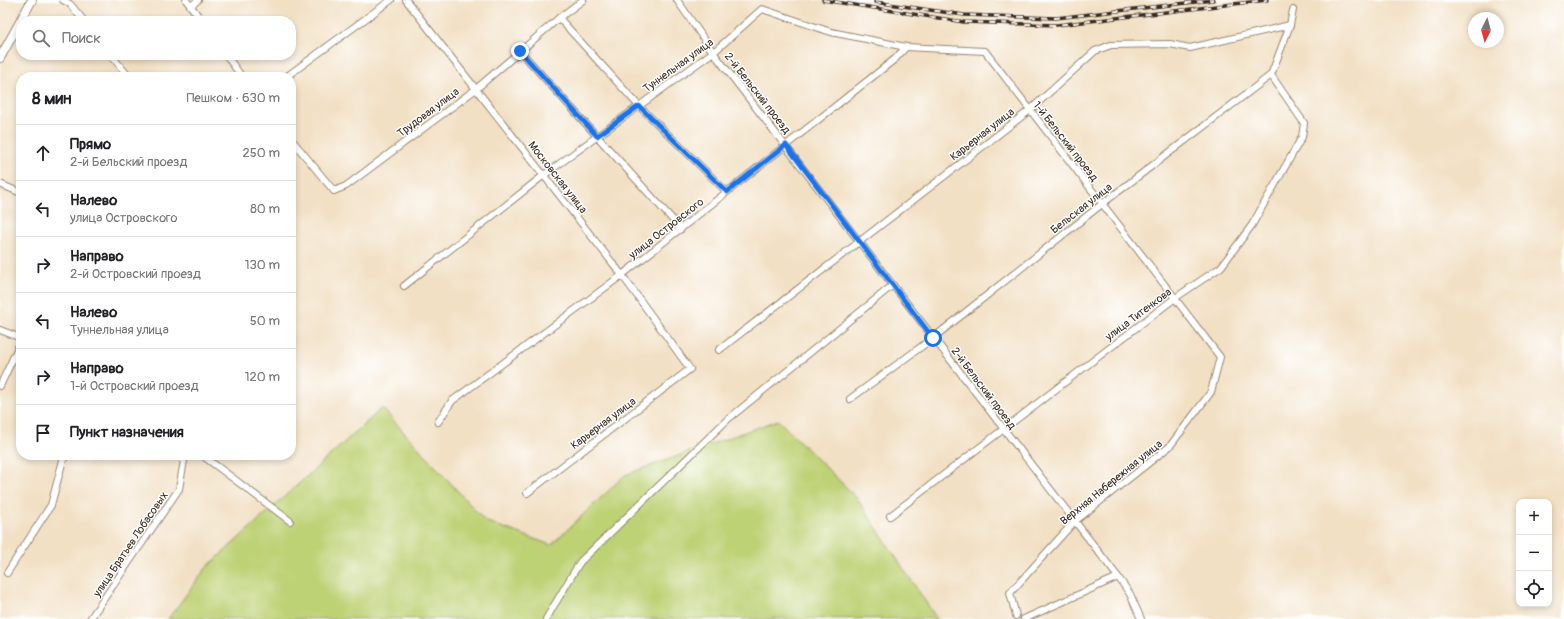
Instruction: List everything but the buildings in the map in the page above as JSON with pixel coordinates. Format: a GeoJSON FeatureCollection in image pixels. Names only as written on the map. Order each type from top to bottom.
{"type":"FeatureCollection","features":[{"type":"Feature","properties":{"kind":"main road"},"geometry":{"type":"LineString","coordinates":[[23,16],[32,0]]}},
{"type":"Feature","properties":{"kind":"main road"},"geometry":{"type":"LineString","coordinates":[[0,58],[16,29]]}},
{"type":"Feature","properties":{"kind":"street"},"geometry":{"type":"LineString","coordinates":[[63,0],[70,4],[80,16]]}},
{"type":"Feature","properties":{"kind":"street"},"geometry":{"type":"LineString","coordinates":[[186,0],[198,16]]}},
{"type":"Feature","properties":{"kind":"street"},"geometry":{"type":"LineString","coordinates":[[191,6],[198,0]]}},
{"type":"Feature","properties":{"kind":"street"},"geometry":{"type":"LineString","coordinates":[[293,72],[391,0]]}},
{"type":"Feature","properties":{"kind":"street","name":"Московская улица"},"geometry":{"type":"LineString","coordinates":[[406,0],[622,275],[690,369]]}},
{"type":"Feature","properties":{"kind":"street","name":"Трудовая улица"},"geometry":{"type":"LineString","coordinates":[[296,146],[334,191],[346,186],[476,89],[559,18],[583,0]]}},
{"type":"Feature","properties":{"kind":"street","name":"2-й Бельский проезд"},"geometry":{"type":"LineString","coordinates":[[677,0],[713,52],[786,145],[1074,522],[1118,577],[1130,594],[1141,619]]}},
{"type":"Feature","properties":{"kind":"street","name":"Туннельная улица"},"geometry":{"type":"LineString","coordinates":[[404,286],[544,175],[713,52],[762,9],[831,32],[906,47],[985,51]]}},
{"type":"Feature","properties":{"kind":"street"},"geometry":{"type":"LineString","coordinates":[[1271,75],[1290,25],[1293,10]]}},
{"type":"Feature","properties":{"kind":"street"},"geometry":{"type":"LineString","coordinates":[[559,18],[639,106],[727,192]]}},
{"type":"Feature","properties":{"kind":"street","name":"Карьерная улица"},"geometry":{"type":"LineString","coordinates":[[719,350],[1030,110],[1095,51],[1111,45],[1170,44],[1190,48],[1290,25]]}},
{"type":"Feature","properties":{"kind":"street","name":"улица Островского"},"geometry":{"type":"LineString","coordinates":[[438,422],[452,401],[622,275],[895,60],[906,47]]}},
{"type":"Feature","properties":{"kind":"street"},"geometry":{"type":"LineString","coordinates":[[520,51],[681,228]]}},
{"type":"Feature","properties":{"kind":"street","name":"1-й Бельский проезд"},"geometry":{"type":"LineString","coordinates":[[985,51],[1220,357]]}},
{"type":"Feature","properties":{"kind":"street"},"geometry":{"type":"LineString","coordinates":[[115,60],[125,72]]}},
{"type":"Feature","properties":{"kind":"street"},"geometry":{"type":"LineString","coordinates":[[230,60],[238,72]]}},
{"type":"Feature","properties":{"kind":"street","name":"Бельская улица"},"geometry":{"type":"LineString","coordinates":[[850,399],[933,338],[1102,204],[1271,75]]}},
{"type":"Feature","properties":{"kind":"street","name":"улица Титенкова"},"geometry":{"type":"LineString","coordinates":[[890,516],[1175,298],[1221,267],[1252,225],[1302,137],[1304,123],[1271,75]]}},
{"type":"Feature","properties":{"kind":"street"},"geometry":{"type":"LineString","coordinates":[[0,184],[16,191]]}},
{"type":"Feature","properties":{"kind":"street"},"geometry":{"type":"LineString","coordinates":[[546,619],[580,562],[721,426],[893,285]]}},
{"type":"Feature","properties":{"kind":"street"},"geometry":{"type":"LineString","coordinates":[[0,330],[16,336]]}},
{"type":"Feature","properties":{"kind":"street"},"geometry":{"type":"LineString","coordinates":[[0,386],[16,352]]}},
{"type":"Feature","properties":{"kind":"street","name":"Верхняя Набережная улица"},"geometry":{"type":"LineString","coordinates":[[1016,616],[1010,593],[1074,522],[1170,446],[1211,392],[1220,357]]}},
{"type":"Feature","properties":{"kind":"street","name":"Карьерная улица"},"geometry":{"type":"LineString","coordinates":[[527,493],[690,369]]}},
{"type":"Feature","properties":{"kind":"street"},"geometry":{"type":"LineString","coordinates":[[7,573],[51,504],[63,460]]}},
{"type":"Feature","properties":{"kind":"street","name":"улица Братьев Лобасовых"},"geometry":{"type":"LineString","coordinates":[[90,619],[179,489],[184,460]]}},
{"type":"Feature","properties":{"kind":"street"},"geometry":{"type":"LineString","coordinates":[[209,460],[290,521]]}},
{"type":"Feature","properties":{"kind":"street"},"geometry":{"type":"LineString","coordinates":[[1024,619],[1118,577]]}},
{"type":"Feature","properties":{"kind":"green space"},"geometry":{"type":"Polygon","coordinates":[[[382,408],[485,521],[551,545],[625,475],[778,420],[856,497],[937,619],[168,619],[206,568],[382,408]]]}},
{"type":"Feature","properties":{"kind":"railway"},"geometry":{"type":"LineString","coordinates":[[823,0],[964,22],[1057,25],[1267,0]]}},
{"type":"Feature","properties":{"kind":"railway"},"geometry":{"type":"LineString","coordinates":[[875,2],[964,15],[1056,18],[1213,0]]}},
{"type":"Feature","properties":{"kind":"route"},"geometry":{"type":"LineString","coordinates":[[520,51],[597,136],[639,106],[727,192],[786,145],[933,338]]}}]}
